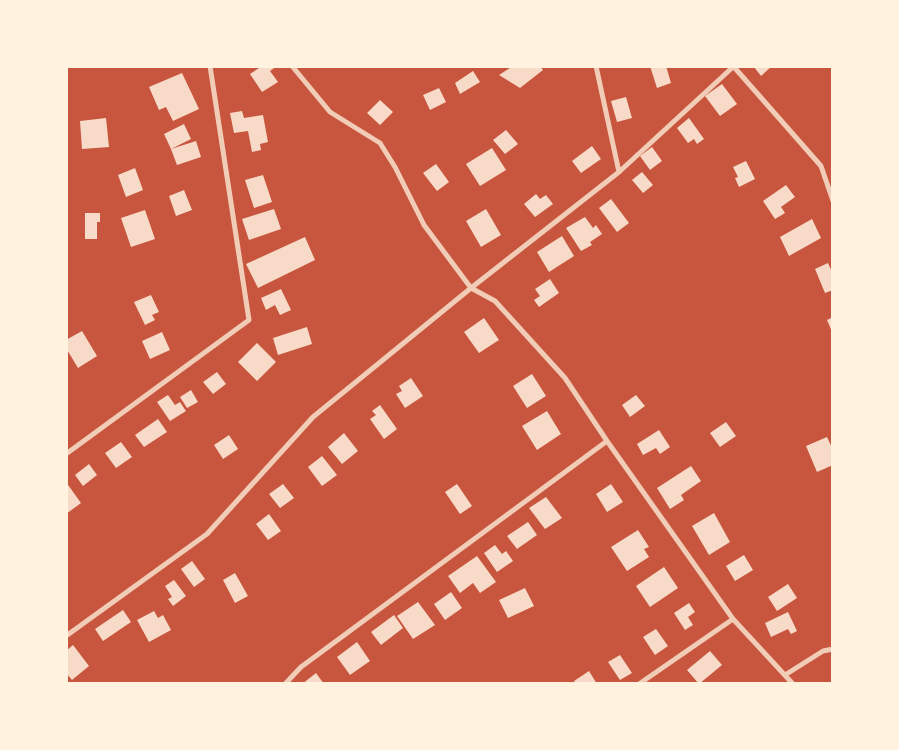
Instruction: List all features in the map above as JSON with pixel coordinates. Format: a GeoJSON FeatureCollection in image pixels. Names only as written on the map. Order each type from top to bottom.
{"type":"FeatureCollection","features":[{"type":"Feature","properties":{"kind":"street"},"geometry":{"type":"LineString","coordinates":[[66,454],[249,320],[210,66]]}},
{"type":"Feature","properties":{"kind":"street"},"geometry":{"type":"LineString","coordinates":[[292,66],[330,112],[380,143],[395,167],[424,226],[471,288],[495,301],[565,378],[607,441],[733,619],[792,684]]}},
{"type":"Feature","properties":{"kind":"street"},"geometry":{"type":"LineString","coordinates":[[596,66],[619,172]]}},
{"type":"Feature","properties":{"kind":"street"},"geometry":{"type":"LineString","coordinates":[[66,636],[207,534],[313,417],[471,288],[619,172],[734,66],[821,166],[833,201]]}},
{"type":"Feature","properties":{"kind":"street"},"geometry":{"type":"LineString","coordinates":[[285,684],[301,667],[607,441]]}},
{"type":"Feature","properties":{"kind":"street"},"geometry":{"type":"LineString","coordinates":[[639,684],[733,619]]}},
{"type":"Feature","properties":{"kind":"street"},"geometry":{"type":"LineString","coordinates":[[785,675],[823,651],[833,649]]}},
{"type":"Feature","properties":{"kind":"building"},"geometry":{"type":"Polygon","coordinates":[[[262,66],[277,66],[270,71],[278,82],[262,92],[250,74],[262,66]]]}},
{"type":"Feature","properties":{"kind":"building"},"geometry":{"type":"Polygon","coordinates":[[[513,66],[540,66],[543,70],[520,88],[499,75],[513,66]]]}},
{"type":"Feature","properties":{"kind":"building"},"geometry":{"type":"Polygon","coordinates":[[[650,66],[666,66],[671,83],[657,88],[650,66]]]}},
{"type":"Feature","properties":{"kind":"building"},"geometry":{"type":"Polygon","coordinates":[[[755,66],[772,66],[761,76],[755,66]]]}},
{"type":"Feature","properties":{"kind":"building"},"geometry":{"type":"Polygon","coordinates":[[[473,71],[480,82],[460,94],[455,83],[473,71]]]}},
{"type":"Feature","properties":{"kind":"building"},"geometry":{"type":"Polygon","coordinates":[[[182,73],[199,109],[173,121],[166,107],[159,110],[149,87],[182,73]]]}},
{"type":"Feature","properties":{"kind":"building"},"geometry":{"type":"Polygon","coordinates":[[[722,84],[737,104],[720,116],[705,96],[722,84]]]}},
{"type":"Feature","properties":{"kind":"building"},"geometry":{"type":"Polygon","coordinates":[[[439,88],[446,102],[430,110],[423,95],[439,88]]]}},
{"type":"Feature","properties":{"kind":"building"},"geometry":{"type":"Polygon","coordinates":[[[626,97],[632,118],[617,122],[611,101],[626,97]]]}},
{"type":"Feature","properties":{"kind":"building"},"geometry":{"type":"Polygon","coordinates":[[[380,100],[393,112],[380,125],[367,113],[380,100]]]}},
{"type":"Feature","properties":{"kind":"building"},"geometry":{"type":"Polygon","coordinates":[[[242,111],[244,118],[263,115],[268,142],[260,144],[261,150],[252,152],[248,131],[234,133],[230,113],[242,111]]]}},
{"type":"Feature","properties":{"kind":"building"},"geometry":{"type":"Polygon","coordinates":[[[106,118],[109,147],[82,149],[80,121],[106,118]]]}},
{"type":"Feature","properties":{"kind":"building"},"geometry":{"type":"Polygon","coordinates":[[[689,118],[704,139],[697,144],[694,139],[688,143],[677,128],[689,118]]]}},
{"type":"Feature","properties":{"kind":"building"},"geometry":{"type":"Polygon","coordinates":[[[184,124],[191,139],[171,149],[164,134],[184,124]]]}},
{"type":"Feature","properties":{"kind":"building"},"geometry":{"type":"Polygon","coordinates":[[[506,130],[518,144],[505,154],[493,140],[506,130]]]}},
{"type":"Feature","properties":{"kind":"building"},"geometry":{"type":"Polygon","coordinates":[[[196,141],[201,157],[177,165],[171,149],[196,141]]]}},
{"type":"Feature","properties":{"kind":"building"},"geometry":{"type":"Polygon","coordinates":[[[592,146],[601,159],[581,173],[572,161],[592,146]]]}},
{"type":"Feature","properties":{"kind":"building"},"geometry":{"type":"Polygon","coordinates":[[[652,147],[662,161],[650,170],[640,156],[652,147]]]}},
{"type":"Feature","properties":{"kind":"building"},"geometry":{"type":"Polygon","coordinates":[[[492,148],[506,170],[480,186],[466,164],[492,148]]]}},
{"type":"Feature","properties":{"kind":"building"},"geometry":{"type":"Polygon","coordinates":[[[746,161],[755,179],[739,187],[735,178],[738,177],[733,167],[746,161]]]}},
{"type":"Feature","properties":{"kind":"building"},"geometry":{"type":"Polygon","coordinates":[[[436,164],[449,182],[437,191],[423,173],[436,164]]]}},
{"type":"Feature","properties":{"kind":"building"},"geometry":{"type":"Polygon","coordinates":[[[135,168],[143,190],[126,197],[118,175],[135,168]]]}},
{"type":"Feature","properties":{"kind":"building"},"geometry":{"type":"Polygon","coordinates":[[[642,172],[653,185],[643,193],[632,180],[642,172]]]}},
{"type":"Feature","properties":{"kind":"building"},"geometry":{"type":"Polygon","coordinates":[[[263,175],[272,202],[254,208],[245,180],[263,175]]]}},
{"type":"Feature","properties":{"kind":"building"},"geometry":{"type":"Polygon","coordinates":[[[786,185],[795,197],[781,207],[785,213],[775,219],[763,201],[786,185]]]}},
{"type":"Feature","properties":{"kind":"building"},"geometry":{"type":"Polygon","coordinates":[[[184,190],[192,210],[176,216],[169,196],[184,190]]]}},
{"type":"Feature","properties":{"kind":"building"},"geometry":{"type":"Polygon","coordinates":[[[536,194],[540,199],[546,195],[553,204],[535,217],[524,204],[536,194]]]}},
{"type":"Feature","properties":{"kind":"building"},"geometry":{"type":"Polygon","coordinates":[[[611,199],[629,223],[617,232],[599,208],[611,199]]]}},
{"type":"Feature","properties":{"kind":"building"},"geometry":{"type":"Polygon","coordinates":[[[274,209],[281,229],[249,240],[242,219],[274,209]]]}},
{"type":"Feature","properties":{"kind":"building"},"geometry":{"type":"Polygon","coordinates":[[[486,209],[501,235],[481,247],[466,221],[486,209]]]}},
{"type":"Feature","properties":{"kind":"building"},"geometry":{"type":"Polygon","coordinates":[[[145,210],[155,239],[131,247],[121,218],[145,210]]]}},
{"type":"Feature","properties":{"kind":"building"},"geometry":{"type":"Polygon","coordinates":[[[85,213],[100,213],[100,222],[97,222],[97,239],[85,239],[85,213]]]}},
{"type":"Feature","properties":{"kind":"building"},"geometry":{"type":"Polygon","coordinates":[[[585,217],[593,228],[596,225],[602,234],[590,242],[592,245],[581,251],[566,228],[585,217]]]}},
{"type":"Feature","properties":{"kind":"building"},"geometry":{"type":"Polygon","coordinates":[[[812,219],[821,238],[789,256],[780,237],[812,219]]]}},
{"type":"Feature","properties":{"kind":"building"},"geometry":{"type":"Polygon","coordinates":[[[562,236],[574,256],[549,272],[537,252],[562,236]]]}},
{"type":"Feature","properties":{"kind":"building"},"geometry":{"type":"Polygon","coordinates":[[[305,237],[315,260],[258,288],[246,264],[305,237]]]}},
{"type":"Feature","properties":{"kind":"building"},"geometry":{"type":"Polygon","coordinates":[[[828,263],[833,274],[833,290],[825,293],[815,269],[828,263]]]}},
{"type":"Feature","properties":{"kind":"building"},"geometry":{"type":"Polygon","coordinates":[[[550,279],[559,293],[539,307],[534,300],[540,296],[535,289],[550,279]]]}},
{"type":"Feature","properties":{"kind":"building"},"geometry":{"type":"Polygon","coordinates":[[[281,289],[291,310],[280,315],[275,305],[266,310],[261,298],[281,289]]]}},
{"type":"Feature","properties":{"kind":"building"},"geometry":{"type":"Polygon","coordinates":[[[151,295],[159,312],[152,315],[155,320],[145,325],[134,302],[151,295]]]}},
{"type":"Feature","properties":{"kind":"building"},"geometry":{"type":"Polygon","coordinates":[[[833,317],[833,334],[827,320],[833,317]]]}},
{"type":"Feature","properties":{"kind":"building"},"geometry":{"type":"Polygon","coordinates":[[[484,318],[499,340],[479,353],[464,332],[484,318]]]}},
{"type":"Feature","properties":{"kind":"building"},"geometry":{"type":"Polygon","coordinates":[[[307,327],[312,344],[278,355],[273,338],[307,327]]]}},
{"type":"Feature","properties":{"kind":"building"},"geometry":{"type":"Polygon","coordinates":[[[82,331],[97,356],[78,368],[66,348],[66,340],[82,331]]]}},
{"type":"Feature","properties":{"kind":"building"},"geometry":{"type":"Polygon","coordinates":[[[162,332],[170,350],[150,359],[142,341],[162,332]]]}},
{"type":"Feature","properties":{"kind":"building"},"geometry":{"type":"Polygon","coordinates":[[[257,343],[276,362],[257,381],[238,362],[257,343]]]}},
{"type":"Feature","properties":{"kind":"building"},"geometry":{"type":"Polygon","coordinates":[[[217,372],[226,384],[213,394],[203,382],[217,372]]]}},
{"type":"Feature","properties":{"kind":"building"},"geometry":{"type":"Polygon","coordinates":[[[532,374],[546,396],[527,408],[513,386],[532,374]]]}},
{"type":"Feature","properties":{"kind":"building"},"geometry":{"type":"Polygon","coordinates":[[[411,378],[423,396],[405,408],[396,394],[402,391],[399,386],[411,378]]]}},
{"type":"Feature","properties":{"kind":"building"},"geometry":{"type":"Polygon","coordinates":[[[191,390],[198,402],[187,408],[180,397],[191,390]]]}},
{"type":"Feature","properties":{"kind":"building"},"geometry":{"type":"Polygon","coordinates":[[[168,395],[175,405],[180,402],[186,411],[170,421],[157,402],[168,395]]]}},
{"type":"Feature","properties":{"kind":"building"},"geometry":{"type":"Polygon","coordinates":[[[636,395],[645,406],[630,417],[622,405],[636,395]]]}},
{"type":"Feature","properties":{"kind":"building"},"geometry":{"type":"Polygon","coordinates":[[[380,405],[397,429],[384,439],[370,419],[376,415],[372,411],[380,405]]]}},
{"type":"Feature","properties":{"kind":"building"},"geometry":{"type":"Polygon","coordinates":[[[547,411],[561,434],[537,450],[522,426],[547,411]]]}},
{"type":"Feature","properties":{"kind":"building"},"geometry":{"type":"Polygon","coordinates":[[[158,419],[167,432],[144,447],[135,435],[158,419]]]}},
{"type":"Feature","properties":{"kind":"building"},"geometry":{"type":"Polygon","coordinates":[[[726,422],[736,436],[720,447],[710,433],[726,422]]]}},
{"type":"Feature","properties":{"kind":"building"},"geometry":{"type":"Polygon","coordinates":[[[659,430],[670,447],[660,454],[656,448],[643,455],[637,444],[659,430]]]}},
{"type":"Feature","properties":{"kind":"building"},"geometry":{"type":"Polygon","coordinates":[[[344,433],[358,451],[342,464],[328,447],[344,433]]]}},
{"type":"Feature","properties":{"kind":"building"},"geometry":{"type":"Polygon","coordinates":[[[229,435],[238,449],[223,459],[214,445],[229,435]]]}},
{"type":"Feature","properties":{"kind":"building"},"geometry":{"type":"Polygon","coordinates":[[[827,437],[833,450],[833,465],[817,472],[806,446],[827,437]]]}},
{"type":"Feature","properties":{"kind":"building"},"geometry":{"type":"Polygon","coordinates":[[[121,442],[132,457],[116,468],[105,453],[121,442]]]}},
{"type":"Feature","properties":{"kind":"building"},"geometry":{"type":"Polygon","coordinates":[[[322,456],[337,475],[322,486],[308,467],[322,456]]]}},
{"type":"Feature","properties":{"kind":"building"},"geometry":{"type":"Polygon","coordinates":[[[89,464],[97,475],[83,486],[75,475],[89,464]]]}},
{"type":"Feature","properties":{"kind":"building"},"geometry":{"type":"Polygon","coordinates":[[[691,466],[701,481],[681,495],[684,500],[670,509],[657,488],[691,466]]]}},
{"type":"Feature","properties":{"kind":"building"},"geometry":{"type":"Polygon","coordinates":[[[66,482],[81,503],[66,514],[66,482]]]}},
{"type":"Feature","properties":{"kind":"building"},"geometry":{"type":"Polygon","coordinates":[[[283,484],[294,498],[280,508],[269,494],[283,484]]]}},
{"type":"Feature","properties":{"kind":"building"},"geometry":{"type":"Polygon","coordinates":[[[457,484],[472,506],[460,514],[445,492],[457,484]]]}},
{"type":"Feature","properties":{"kind":"building"},"geometry":{"type":"Polygon","coordinates":[[[611,484],[623,502],[607,512],[596,494],[611,484]]]}},
{"type":"Feature","properties":{"kind":"building"},"geometry":{"type":"Polygon","coordinates":[[[546,497],[562,518],[545,529],[529,508],[546,497]]]}},
{"type":"Feature","properties":{"kind":"building"},"geometry":{"type":"Polygon","coordinates":[[[714,513],[730,542],[709,555],[692,526],[714,513]]]}},
{"type":"Feature","properties":{"kind":"building"},"geometry":{"type":"Polygon","coordinates":[[[269,514],[281,531],[268,540],[256,524],[269,514]]]}},
{"type":"Feature","properties":{"kind":"building"},"geometry":{"type":"Polygon","coordinates":[[[528,522],[537,535],[517,549],[507,536],[528,522]]]}},
{"type":"Feature","properties":{"kind":"building"},"geometry":{"type":"Polygon","coordinates":[[[638,530],[649,547],[644,549],[649,557],[627,571],[611,547],[638,530]]]}},
{"type":"Feature","properties":{"kind":"building"},"geometry":{"type":"Polygon","coordinates":[[[495,545],[502,554],[506,551],[513,561],[497,572],[484,553],[495,545]]]}},
{"type":"Feature","properties":{"kind":"building"},"geometry":{"type":"Polygon","coordinates":[[[744,555],[753,570],[735,581],[726,566],[744,555]]]}},
{"type":"Feature","properties":{"kind":"building"},"geometry":{"type":"Polygon","coordinates":[[[477,556],[496,582],[480,593],[473,583],[460,593],[448,576],[477,556]]]}},
{"type":"Feature","properties":{"kind":"building"},"geometry":{"type":"Polygon","coordinates":[[[192,561],[205,579],[194,587],[181,569],[192,561]]]}},
{"type":"Feature","properties":{"kind":"building"},"geometry":{"type":"Polygon","coordinates":[[[664,567],[678,588],[650,607],[636,586],[664,567]]]}},
{"type":"Feature","properties":{"kind":"building"},"geometry":{"type":"Polygon","coordinates":[[[235,573],[248,596],[235,603],[223,580],[235,573]]]}},
{"type":"Feature","properties":{"kind":"building"},"geometry":{"type":"Polygon","coordinates":[[[174,580],[186,596],[173,606],[168,599],[172,597],[165,586],[174,580]]]}},
{"type":"Feature","properties":{"kind":"building"},"geometry":{"type":"Polygon","coordinates":[[[788,584],[797,598],[777,611],[768,597],[788,584]]]}},
{"type":"Feature","properties":{"kind":"building"},"geometry":{"type":"Polygon","coordinates":[[[525,588],[534,606],[508,618],[499,600],[525,588]]]}},
{"type":"Feature","properties":{"kind":"building"},"geometry":{"type":"Polygon","coordinates":[[[451,592],[462,608],[445,620],[434,604],[451,592]]]}},
{"type":"Feature","properties":{"kind":"building"},"geometry":{"type":"Polygon","coordinates":[[[418,602],[435,625],[413,639],[397,616],[418,602]]]}},
{"type":"Feature","properties":{"kind":"building"},"geometry":{"type":"Polygon","coordinates":[[[689,603],[695,612],[688,617],[693,625],[685,630],[674,613],[689,603]]]}},
{"type":"Feature","properties":{"kind":"building"},"geometry":{"type":"Polygon","coordinates":[[[123,610],[131,622],[103,641],[95,629],[123,610]]]}},
{"type":"Feature","properties":{"kind":"building"},"geometry":{"type":"Polygon","coordinates":[[[154,611],[158,618],[163,615],[171,630],[149,642],[137,620],[154,611]]]}},
{"type":"Feature","properties":{"kind":"building"},"geometry":{"type":"Polygon","coordinates":[[[788,612],[797,631],[791,634],[788,629],[771,637],[765,623],[788,612]]]}},
{"type":"Feature","properties":{"kind":"building"},"geometry":{"type":"Polygon","coordinates":[[[394,615],[403,628],[381,645],[371,632],[394,615]]]}},
{"type":"Feature","properties":{"kind":"building"},"geometry":{"type":"Polygon","coordinates":[[[656,629],[668,646],[655,655],[643,637],[656,629]]]}},
{"type":"Feature","properties":{"kind":"building"},"geometry":{"type":"Polygon","coordinates":[[[357,642],[370,661],[350,675],[337,657],[357,642]]]}},
{"type":"Feature","properties":{"kind":"building"},"geometry":{"type":"Polygon","coordinates":[[[73,645],[89,666],[72,680],[66,673],[66,651],[73,645]]]}},
{"type":"Feature","properties":{"kind":"building"},"geometry":{"type":"Polygon","coordinates":[[[710,651],[722,665],[699,684],[687,670],[710,651]]]}},
{"type":"Feature","properties":{"kind":"building"},"geometry":{"type":"Polygon","coordinates":[[[620,655],[632,673],[620,680],[608,662],[620,655]]]}},
{"type":"Feature","properties":{"kind":"building"},"geometry":{"type":"Polygon","coordinates":[[[589,671],[597,684],[576,684],[574,681],[589,671]]]}},
{"type":"Feature","properties":{"kind":"building"},"geometry":{"type":"Polygon","coordinates":[[[316,673],[324,684],[302,684],[316,673]]]}}]}
